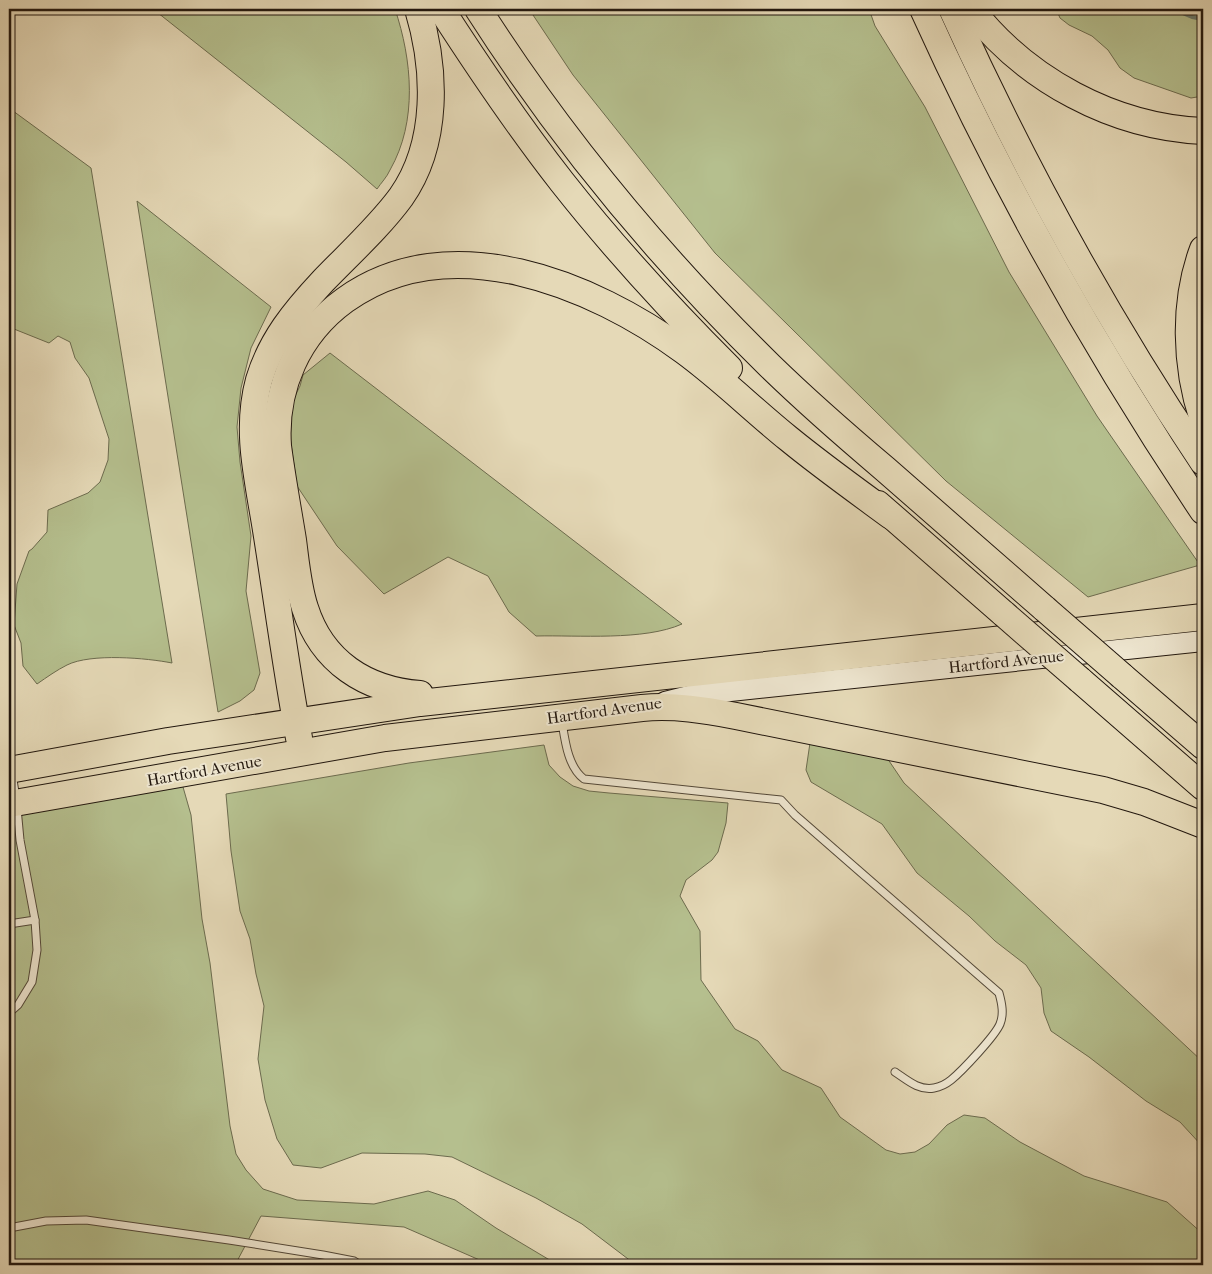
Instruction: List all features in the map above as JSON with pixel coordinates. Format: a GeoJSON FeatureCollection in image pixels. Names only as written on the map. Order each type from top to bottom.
{"type":"FeatureCollection","features":[{"type":"Feature","properties":{"kind":"highway"},"geometry":{"type":"LineString","coordinates":[[301,752],[253,448],[252,427],[255,399],[269,354],[288,321],[394,206],[409,185],[420,162],[427,135],[430,94],[428,53],[418,9]]}},
{"type":"Feature","properties":{"kind":"highway"},"geometry":{"type":"LineString","coordinates":[[441,9],[508,110],[584,210],[648,285],[774,413],[1203,787]]}},
{"type":"Feature","properties":{"kind":"highway"},"geometry":{"type":"LineString","coordinates":[[478,9],[534,92],[588,164],[646,235],[706,302],[804,399],[1203,746]]}},
{"type":"Feature","properties":{"kind":"highway"},"geometry":{"type":"LineString","coordinates":[[923,9],[988,147],[1057,276],[1127,395],[1203,511]]}},
{"type":"Feature","properties":{"kind":"highway"},"geometry":{"type":"LineString","coordinates":[[952,9],[1020,149],[1067,238],[1141,364],[1203,462]]}},
{"type":"Feature","properties":{"kind":"highway"},"geometry":{"type":"LineString","coordinates":[[971,9],[986,27],[1019,58],[1074,95],[1093,105],[1134,119],[1175,128],[1203,131]]}},
{"type":"Feature","properties":{"kind":"highway"},"geometry":{"type":"LineString","coordinates":[[1203,249],[1192,287],[1189,328],[1191,369],[1203,420]]}},
{"type":"Feature","properties":{"kind":"highway"},"geometry":{"type":"LineString","coordinates":[[488,695],[412,693],[388,689],[366,681],[346,668],[328,651],[314,630],[305,606],[278,446],[281,398],[292,364],[302,344],[315,327],[341,303],[377,282],[393,275],[416,270],[444,266],[476,266],[518,271],[538,276],[590,296],[626,314],[684,351],[790,440],[891,516]]}},
{"type":"Feature","properties":{"kind":"highway","name":"Hartford Avenue"},"geometry":{"type":"LineString","coordinates":[[10,767],[398,705],[1203,617]]}},
{"type":"Feature","properties":{"kind":"highway"},"geometry":{"type":"LineString","coordinates":[[632,709],[660,706],[685,707],[798,728],[1110,792],[1165,809],[1203,825]]}},
{"type":"Feature","properties":{"kind":"highway","name":"Hartford Avenue"},"geometry":{"type":"LineString","coordinates":[[13,803],[404,735],[632,709]]}},
{"type":"Feature","properties":{"kind":"main road","name":"Hartford Avenue"},"geometry":{"type":"LineString","coordinates":[[632,709],[694,695],[1203,641]]}},
{"type":"Feature","properties":{"kind":"lane"},"geometry":{"type":"LineString","coordinates":[[562,717],[570,758],[577,774],[584,779],[781,800],[795,815],[999,993],[1002,1004],[1002,1017],[999,1027],[952,1080],[942,1086],[925,1089],[913,1084],[895,1072]]}},
{"type":"Feature","properties":{"kind":"lane"},"geometry":{"type":"LineString","coordinates":[[9,1013],[18,1006],[32,982],[37,950],[35,920],[13,803],[10,767]]}},
{"type":"Feature","properties":{"kind":"lane"},"geometry":{"type":"LineString","coordinates":[[9,924],[35,920]]}},
{"type":"Feature","properties":{"kind":"lane"},"geometry":{"type":"LineString","coordinates":[[9,1228],[46,1221],[86,1220],[200,1235],[323,1255],[354,1261],[360,1265]]}},
{"type":"Feature","properties":{"kind":"green space"},"geometry":{"type":"Polygon","coordinates":[[[153,9],[395,9],[405,49],[409,90],[405,131],[399,151],[389,173],[377,189],[346,162],[153,9]]]}},
{"type":"Feature","properties":{"kind":"green space"},"geometry":{"type":"Polygon","coordinates":[[[529,9],[869,9],[875,26],[925,107],[1009,272],[1097,416],[1200,565],[1088,597],[946,481],[715,253],[573,75],[529,9]]]}},
{"type":"Feature","properties":{"kind":"green space"},"geometry":{"type":"Polygon","coordinates":[[[1048,9],[1203,9],[1203,96],[1191,98],[1134,78],[1120,68],[1108,50],[1092,36],[1069,25],[1060,18],[1057,11],[1048,9]]]}},
{"type":"Feature","properties":{"kind":"green space"},"geometry":{"type":"Polygon","coordinates":[[[9,108],[91,168],[172,663],[134,658],[104,658],[77,661],[56,671],[37,684],[23,666],[21,643],[14,625],[17,584],[29,551],[47,532],[48,510],[88,493],[100,482],[108,460],[109,439],[89,378],[75,358],[70,342],[58,336],[49,343],[9,327],[9,108]]]}},
{"type":"Feature","properties":{"kind":"green space"},"geometry":{"type":"Polygon","coordinates":[[[137,201],[271,307],[251,348],[241,388],[237,427],[251,536],[246,591],[260,673],[254,690],[240,701],[218,712],[137,201]]]}},
{"type":"Feature","properties":{"kind":"green space"},"geometry":{"type":"Polygon","coordinates":[[[330,353],[682,624],[649,633],[630,635],[536,636],[509,612],[488,576],[448,557],[384,594],[337,546],[297,486],[290,437],[292,402],[303,375],[330,353]]]}},
{"type":"Feature","properties":{"kind":"green space"},"geometry":{"type":"Polygon","coordinates":[[[811,736],[881,749],[904,783],[1203,1062],[1203,1147],[1180,1122],[1146,1101],[1089,1057],[1051,1031],[1044,1013],[1041,988],[1026,965],[995,941],[969,916],[917,873],[882,824],[811,782],[806,770],[811,736]]]}},
{"type":"Feature","properties":{"kind":"green space"},"geometry":{"type":"Polygon","coordinates":[[[544,745],[549,765],[560,777],[573,786],[589,791],[728,803],[726,823],[718,852],[712,860],[686,880],[680,896],[700,931],[701,980],[735,1029],[758,1041],[782,1070],[821,1088],[840,1117],[886,1150],[900,1154],[915,1152],[929,1144],[947,1125],[964,1115],[985,1118],[1020,1142],[1084,1176],[1167,1202],[1203,1234],[1203,1265],[636,1265],[582,1224],[536,1198],[452,1157],[425,1154],[362,1153],[321,1168],[293,1165],[277,1139],[265,1100],[258,1059],[264,1006],[250,939],[240,911],[231,851],[226,794],[409,763],[544,745]]]}},
{"type":"Feature","properties":{"kind":"green space"},"geometry":{"type":"Polygon","coordinates":[[[181,780],[191,815],[202,919],[210,963],[230,1126],[236,1154],[246,1170],[263,1189],[297,1200],[374,1204],[428,1191],[455,1200],[496,1228],[558,1265],[491,1265],[404,1227],[261,1216],[235,1265],[9,1265],[9,806],[181,780]]]}},
{"type":"Feature","properties":{"kind":"waterway"},"geometry":{"type":"LineString","coordinates":[[1173,9],[1192,17],[1203,19]]}}]}
